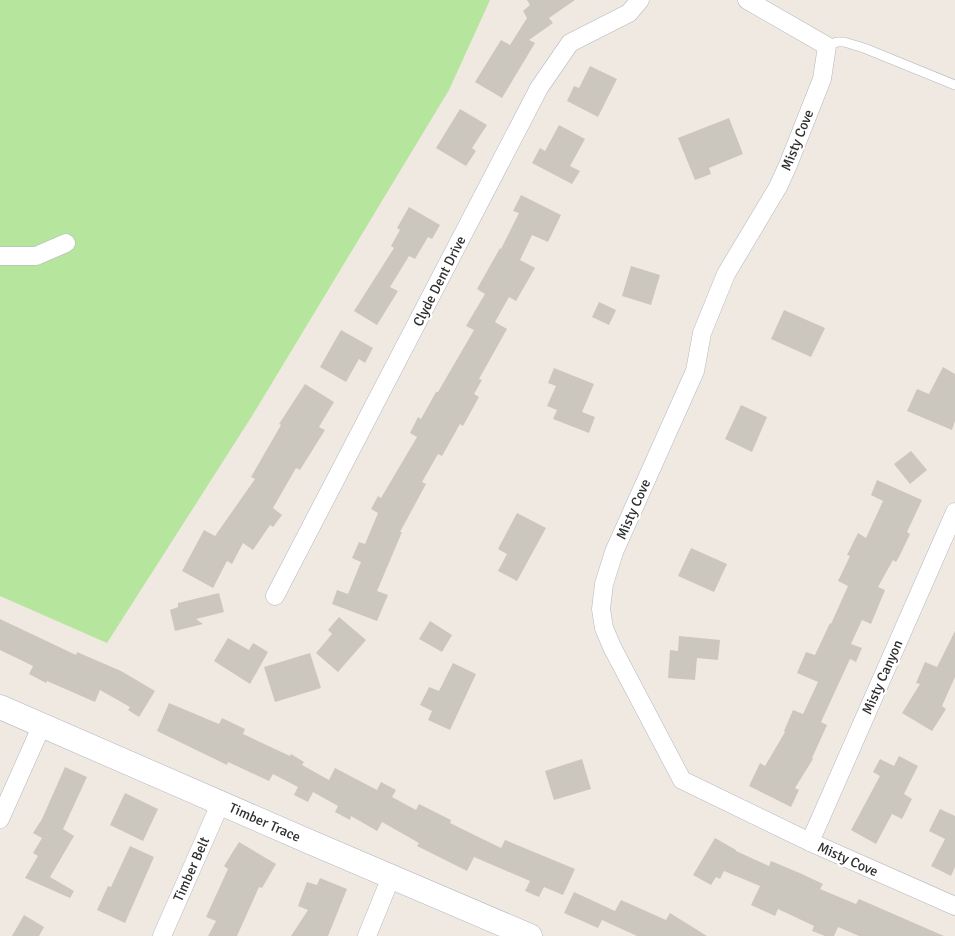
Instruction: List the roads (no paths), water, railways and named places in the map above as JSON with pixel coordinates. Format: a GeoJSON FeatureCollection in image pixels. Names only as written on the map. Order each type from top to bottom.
{"type":"FeatureCollection","features":[{"type":"Feature","properties":{"kind":"street","name":"Clyde Dent Drive"},"geometry":{"type":"LineString","coordinates":[[275,596],[539,88],[570,44],[630,13],[640,0]]}},
{"type":"Feature","properties":{"kind":"street"},"geometry":{"type":"LineString","coordinates":[[747,0],[827,46]]}},
{"type":"Feature","properties":{"kind":"street","name":"Misty Cove"},"geometry":{"type":"LineString","coordinates":[[827,46],[822,79],[788,164],[778,187],[726,274],[702,333],[695,371],[614,552],[604,584],[601,609],[604,628],[612,648],[682,780],[810,842],[955,906]]}},
{"type":"Feature","properties":{"kind":"street"},"geometry":{"type":"LineString","coordinates":[[0,256],[36,256],[66,243]]}},
{"type":"Feature","properties":{"kind":"street","name":"Misty Canyon"},"geometry":{"type":"LineString","coordinates":[[810,842],[955,512]]}},
{"type":"Feature","properties":{"kind":"street","name":"Timber Trace"},"geometry":{"type":"LineString","coordinates":[[0,706],[530,936]]}},
{"type":"Feature","properties":{"kind":"street"},"geometry":{"type":"LineString","coordinates":[[0,819],[42,724]]}},
{"type":"Feature","properties":{"kind":"street","name":"Timber Belt"},"geometry":{"type":"LineString","coordinates":[[162,936],[221,802]]}},
{"type":"Feature","properties":{"kind":"street"},"geometry":{"type":"LineString","coordinates":[[367,936],[392,877]]}},
{"type":"Feature","properties":{"kind":"lane"},"geometry":{"type":"LineString","coordinates":[[827,46],[837,42],[844,42],[864,48],[955,85]]}}]}
